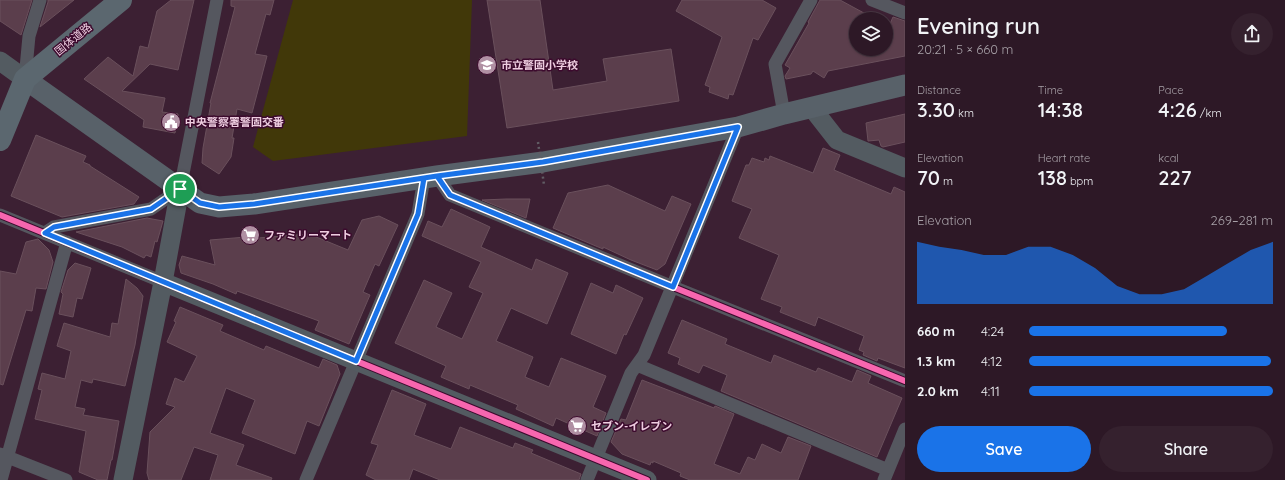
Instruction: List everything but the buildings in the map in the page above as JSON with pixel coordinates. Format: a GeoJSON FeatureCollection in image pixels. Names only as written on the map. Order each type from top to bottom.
{"type":"FeatureCollection","features":[{"type":"Feature","properties":{"kind":"highway","name":"国体道路"},"geometry":{"type":"LineString","coordinates":[[25,78],[120,0]]}},
{"type":"Feature","properties":{"kind":"highway"},"geometry":{"type":"LineString","coordinates":[[0,140],[25,78]]}},
{"type":"Feature","properties":{"kind":"main road"},"geometry":{"type":"LineString","coordinates":[[25,78],[200,203],[219,207],[254,204],[430,177],[543,162],[738,127],[784,114],[905,85]]}},
{"type":"Feature","properties":{"kind":"street"},"geometry":{"type":"LineString","coordinates":[[0,61],[25,78],[29,36],[40,0]]}},
{"type":"Feature","properties":{"kind":"street"},"geometry":{"type":"LineString","coordinates":[[123,480],[163,282],[217,0]]}},
{"type":"Feature","properties":{"kind":"street"},"geometry":{"type":"LineString","coordinates":[[784,114],[774,64],[811,0]]}},
{"type":"Feature","properties":{"kind":"street"},"geometry":{"type":"LineString","coordinates":[[872,0],[905,13]]}},
{"type":"Feature","properties":{"kind":"street"},"geometry":{"type":"LineString","coordinates":[[812,108],[837,140],[905,168]]}},
{"type":"Feature","properties":{"kind":"street"},"geometry":{"type":"LineString","coordinates":[[587,480],[631,373],[644,355],[738,127]]}},
{"type":"Feature","properties":{"kind":"street"},"geometry":{"type":"LineString","coordinates":[[306,480],[418,214],[430,177],[450,195],[905,381]]}},
{"type":"Feature","properties":{"kind":"street"},"geometry":{"type":"LineString","coordinates":[[45,233],[54,227],[151,209],[180,189]]}},
{"type":"Feature","properties":{"kind":"street"},"geometry":{"type":"LineString","coordinates":[[0,214],[647,480]]}},
{"type":"Feature","properties":{"kind":"street"},"geometry":{"type":"LineString","coordinates":[[1,480],[3,456],[67,242]]}},
{"type":"Feature","properties":{"kind":"street"},"geometry":{"type":"LineString","coordinates":[[637,365],[886,475],[905,429]]}},
{"type":"Feature","properties":{"kind":"street"},"geometry":{"type":"LineString","coordinates":[[3,456],[66,480]]}},
{"type":"Feature","properties":{"kind":"path"},"geometry":{"type":"LineString","coordinates":[[538,142],[544,185]]}},
{"type":"Feature","properties":{"kind":"shaded area"},"geometry":{"type":"Polygon","coordinates":[[[293,0],[472,0],[467,136],[273,161],[253,147],[293,0]]]}},
{"type":"Feature","properties":{"kind":"cycle path"},"geometry":{"type":"LineString","coordinates":[[437,176],[450,195],[905,381]]}},
{"type":"Feature","properties":{"kind":"cycle path"},"geometry":{"type":"LineString","coordinates":[[0,215],[647,480]]}},
{"type":"Feature","properties":{"kind":"place","name":"市立警固小学校"},"geometry":{"type":"Point","coordinates":[487,65]}},
{"type":"Feature","properties":{"kind":"place","name":"中央警察署警固交番"},"geometry":{"type":"Point","coordinates":[171,122]}},
{"type":"Feature","properties":{"kind":"place","name":"ファミリーマート"},"geometry":{"type":"Point","coordinates":[250,235]}},
{"type":"Feature","properties":{"kind":"place","name":"セブン-イレブン"},"geometry":{"type":"Point","coordinates":[577,426]}},
{"type":"Feature","properties":{"kind":"route"},"geometry":{"type":"LineString","coordinates":[[180,189],[151,209],[54,227],[45,233],[356,361],[418,214],[424,178],[437,176],[450,195],[673,287],[738,127],[543,162],[437,176],[254,204],[219,207],[200,203],[180,189]]}}]}
